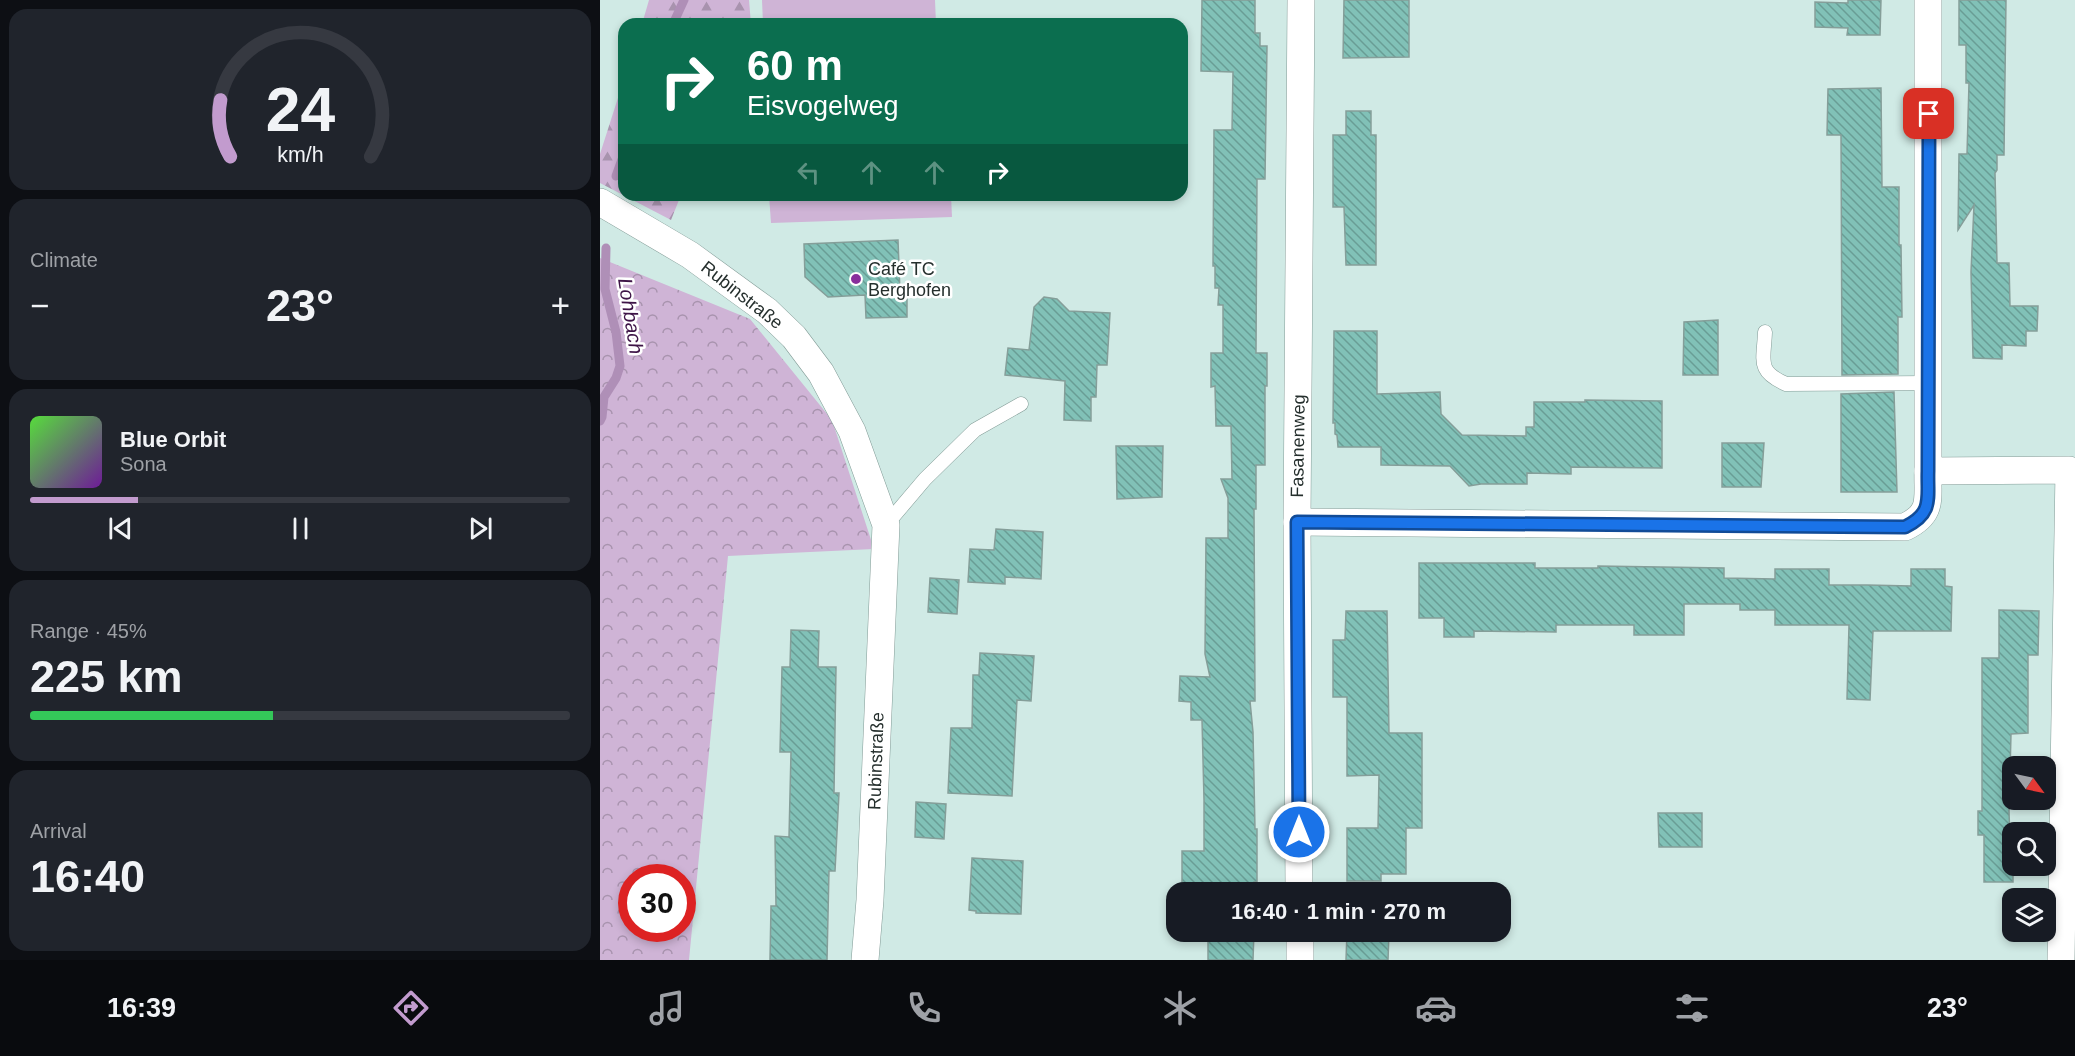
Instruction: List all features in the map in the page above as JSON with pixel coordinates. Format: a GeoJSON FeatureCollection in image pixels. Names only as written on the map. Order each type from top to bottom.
{"type":"FeatureCollection","features":[{"type":"Feature","properties":{"kind":"street","name":"Fasanenweg"},"geometry":{"type":"LineString","coordinates":[[1299,882],[1297,522],[1301,0]]}},
{"type":"Feature","properties":{"kind":"street"},"geometry":{"type":"LineString","coordinates":[[1297,522],[1905,527],[1918,521],[1926,511],[1928,471],[1929,0]]}},
{"type":"Feature","properties":{"kind":"street","name":"Rubinstraße"},"geometry":{"type":"LineString","coordinates":[[600,202],[714,271],[767,311],[794,337],[821,373],[852,431],[886,525],[865,960]]}},
{"type":"Feature","properties":{"kind":"street"},"geometry":{"type":"LineString","coordinates":[[1928,471],[2072,470],[2061,960]]}},
{"type":"Feature","properties":{"kind":"street"},"geometry":{"type":"LineString","coordinates":[[1300,942],[1300,960]]}},
{"type":"Feature","properties":{"kind":"lane"},"geometry":{"type":"LineString","coordinates":[[1765,332],[1764,367],[1767,374],[1786,384],[1929,384]]}},
{"type":"Feature","properties":{"kind":"lane"},"geometry":{"type":"LineString","coordinates":[[886,525],[925,479],[975,430],[1021,404]]}},
{"type":"Feature","properties":{"kind":"green space"},"geometry":{"type":"Polygon","coordinates":[[[649,0],[749,0],[750,18],[644,18],[649,0]]]}},
{"type":"Feature","properties":{"kind":"green space"},"geometry":{"type":"Polygon","coordinates":[[[762,0],[935,0],[936,18],[763,18],[762,0]]]}},
{"type":"Feature","properties":{"kind":"green space"},"geometry":{"type":"Polygon","coordinates":[[[618,98],[618,192],[600,183],[600,154],[618,98]]]}},
{"type":"Feature","properties":{"kind":"green space"},"geometry":{"type":"Polygon","coordinates":[[[635,201],[679,201],[671,220],[635,201]]]}},
{"type":"Feature","properties":{"kind":"green space"},"geometry":{"type":"Polygon","coordinates":[[[769,201],[951,201],[952,217],[771,223],[769,201]]]}},
{"type":"Feature","properties":{"kind":"green space"},"geometry":{"type":"Polygon","coordinates":[[[600,258],[750,319],[832,420],[874,549],[728,556],[696,887],[696,864],[618,864],[618,942],[691,942],[689,960],[600,960],[600,258]]]}},
{"type":"Feature","properties":{"kind":"building"},"geometry":{"type":"Polygon","coordinates":[[[1202,0],[1255,0],[1255,33],[1260,33],[1260,46],[1267,46],[1265,179],[1257,179],[1256,353],[1267,353],[1265,465],[1256,465],[1256,509],[1254,509],[1255,701],[1250,701],[1255,829],[1257,829],[1257,882],[1182,882],[1182,851],[1204,851],[1204,800],[1202,720],[1191,720],[1191,702],[1179,701],[1180,676],[1210,677],[1205,654],[1206,538],[1228,538],[1228,498],[1221,479],[1232,479],[1231,426],[1216,426],[1215,386],[1211,387],[1211,353],[1223,353],[1223,305],[1218,305],[1219,288],[1215,288],[1215,266],[1213,266],[1214,130],[1232,130],[1233,72],[1201,71],[1202,0]]]}},
{"type":"Feature","properties":{"kind":"building"},"geometry":{"type":"Polygon","coordinates":[[[1344,0],[1409,0],[1409,57],[1343,58],[1344,0]]]}},
{"type":"Feature","properties":{"kind":"building"},"geometry":{"type":"Polygon","coordinates":[[[1848,0],[1881,0],[1880,35],[1847,35],[1848,28],[1815,27],[1815,2],[1848,3],[1848,0]]]}},
{"type":"Feature","properties":{"kind":"building"},"geometry":{"type":"Polygon","coordinates":[[[1959,0],[2006,0],[2004,155],[1997,155],[1995,173],[1997,263],[2009,263],[2010,306],[2038,306],[2037,331],[2026,331],[2026,346],[2002,345],[2002,359],[1973,358],[1971,272],[1974,205],[1958,230],[1959,154],[1967,154],[1969,83],[1966,83],[1966,45],[1959,45],[1959,0]]]}},
{"type":"Feature","properties":{"kind":"building"},"geometry":{"type":"Polygon","coordinates":[[[1881,88],[1882,187],[1899,187],[1902,317],[1898,317],[1898,374],[1842,375],[1841,135],[1827,135],[1828,89],[1881,88]]]}},
{"type":"Feature","properties":{"kind":"building"},"geometry":{"type":"Polygon","coordinates":[[[1346,111],[1371,111],[1371,135],[1376,135],[1376,265],[1346,265],[1344,207],[1333,207],[1333,135],[1346,135],[1346,111]]]}},
{"type":"Feature","properties":{"kind":"building","name":"Café TC Berghofen"},"geometry":{"type":"Polygon","coordinates":[[[898,240],[900,293],[907,293],[907,317],[866,318],[865,295],[828,297],[805,277],[804,244],[898,240]]]}},
{"type":"Feature","properties":{"kind":"building"},"geometry":{"type":"Polygon","coordinates":[[[1044,297],[1057,299],[1069,311],[1110,313],[1107,365],[1097,365],[1096,397],[1091,397],[1091,421],[1064,420],[1065,381],[1005,375],[1008,348],[1029,350],[1034,307],[1044,297]]]}},
{"type":"Feature","properties":{"kind":"building"},"geometry":{"type":"Polygon","coordinates":[[[1718,320],[1718,375],[1683,375],[1684,322],[1718,320]]]}},
{"type":"Feature","properties":{"kind":"building"},"geometry":{"type":"Polygon","coordinates":[[[1334,331],[1377,331],[1377,394],[1440,392],[1441,414],[1462,435],[1526,436],[1526,427],[1534,427],[1534,402],[1662,401],[1662,468],[1571,467],[1571,474],[1527,473],[1527,484],[1469,486],[1450,466],[1381,465],[1381,447],[1338,447],[1335,423],[1333,423],[1334,331]]]}},
{"type":"Feature","properties":{"kind":"building"},"geometry":{"type":"Polygon","coordinates":[[[1894,392],[1897,492],[1841,492],[1841,394],[1894,392]]]}},
{"type":"Feature","properties":{"kind":"building"},"geometry":{"type":"Polygon","coordinates":[[[1722,443],[1764,443],[1761,487],[1722,487],[1722,443]]]}},
{"type":"Feature","properties":{"kind":"building"},"geometry":{"type":"Polygon","coordinates":[[[1116,446],[1163,446],[1162,497],[1117,499],[1116,446]]]}},
{"type":"Feature","properties":{"kind":"building"},"geometry":{"type":"Polygon","coordinates":[[[996,529],[1043,532],[1041,579],[1005,577],[1005,584],[968,582],[970,549],[994,550],[996,529]]]}},
{"type":"Feature","properties":{"kind":"building"},"geometry":{"type":"Polygon","coordinates":[[[1419,563],[1535,563],[1535,568],[1598,568],[1598,566],[1724,568],[1724,578],[1775,579],[1775,569],[1829,569],[1829,585],[1911,586],[1911,569],[1945,569],[1945,586],[1952,587],[1951,631],[1873,631],[1870,700],[1847,699],[1849,625],[1775,625],[1775,610],[1740,610],[1740,604],[1684,604],[1684,635],[1634,635],[1634,625],[1556,625],[1556,632],[1474,631],[1474,637],[1444,637],[1444,618],[1419,618],[1419,563]]]}},
{"type":"Feature","properties":{"kind":"building"},"geometry":{"type":"Polygon","coordinates":[[[930,578],[959,580],[957,614],[928,612],[930,578]]]}},
{"type":"Feature","properties":{"kind":"building"},"geometry":{"type":"Polygon","coordinates":[[[1999,610],[2039,611],[2038,655],[2028,655],[2028,733],[2011,734],[2010,756],[2002,756],[2002,810],[2009,810],[2009,822],[2002,822],[2002,876],[2013,876],[2013,882],[1984,882],[1984,835],[1978,835],[1978,811],[1982,811],[1982,658],[1999,658],[1999,610]]]}},
{"type":"Feature","properties":{"kind":"building"},"geometry":{"type":"Polygon","coordinates":[[[1346,611],[1387,611],[1389,733],[1422,733],[1422,828],[1406,828],[1406,874],[1381,874],[1381,881],[1347,881],[1347,828],[1378,828],[1379,775],[1347,776],[1347,697],[1333,697],[1333,640],[1345,640],[1346,611]]]}},
{"type":"Feature","properties":{"kind":"building"},"geometry":{"type":"Polygon","coordinates":[[[791,630],[819,631],[818,667],[836,667],[834,793],[839,793],[835,871],[829,871],[827,960],[770,960],[771,906],[776,906],[775,836],[789,837],[791,752],[780,752],[782,667],[790,667],[791,630]]]}},
{"type":"Feature","properties":{"kind":"building"},"geometry":{"type":"Polygon","coordinates":[[[980,653],[1034,656],[1031,701],[1017,700],[1012,796],[948,793],[951,728],[972,728],[973,675],[979,675],[980,653]]]}},
{"type":"Feature","properties":{"kind":"building"},"geometry":{"type":"Polygon","coordinates":[[[916,802],[946,804],[944,839],[915,837],[916,802]]]}},
{"type":"Feature","properties":{"kind":"building"},"geometry":{"type":"Polygon","coordinates":[[[1658,813],[1702,813],[1702,847],[1659,847],[1658,813]]]}},
{"type":"Feature","properties":{"kind":"building"},"geometry":{"type":"Polygon","coordinates":[[[972,858],[1023,861],[1021,914],[976,913],[976,911],[969,910],[972,858]]]}},
{"type":"Feature","properties":{"kind":"building"},"geometry":{"type":"Polygon","coordinates":[[[1208,942],[1254,942],[1253,960],[1208,960],[1208,942]]]}},
{"type":"Feature","properties":{"kind":"building"},"geometry":{"type":"Polygon","coordinates":[[[1347,942],[1389,942],[1388,960],[1346,960],[1347,942]]]}},
{"type":"Feature","properties":{"kind":"waterway","name":"Lohbach"},"geometry":{"type":"LineString","coordinates":[[676,18],[684,0]]}},
{"type":"Feature","properties":{"kind":"waterway","name":"Lohbach"},"geometry":{"type":"LineString","coordinates":[[616,176],[618,170]]}},
{"type":"Feature","properties":{"kind":"waterway","name":"Lohbach"},"geometry":{"type":"LineString","coordinates":[[600,421],[604,397],[616,378],[620,366],[616,332],[605,289],[606,248]]}},
{"type":"Feature","properties":{"kind":"place","name":"Café TC Berghofen"},"geometry":{"type":"Point","coordinates":[856,279]}},
{"type":"Feature","properties":{"kind":"route"},"geometry":{"type":"LineString","coordinates":[[1299,832],[1297,522],[1905,527],[1918,521],[1926,511],[1928,471],[1929,114]]}}]}
